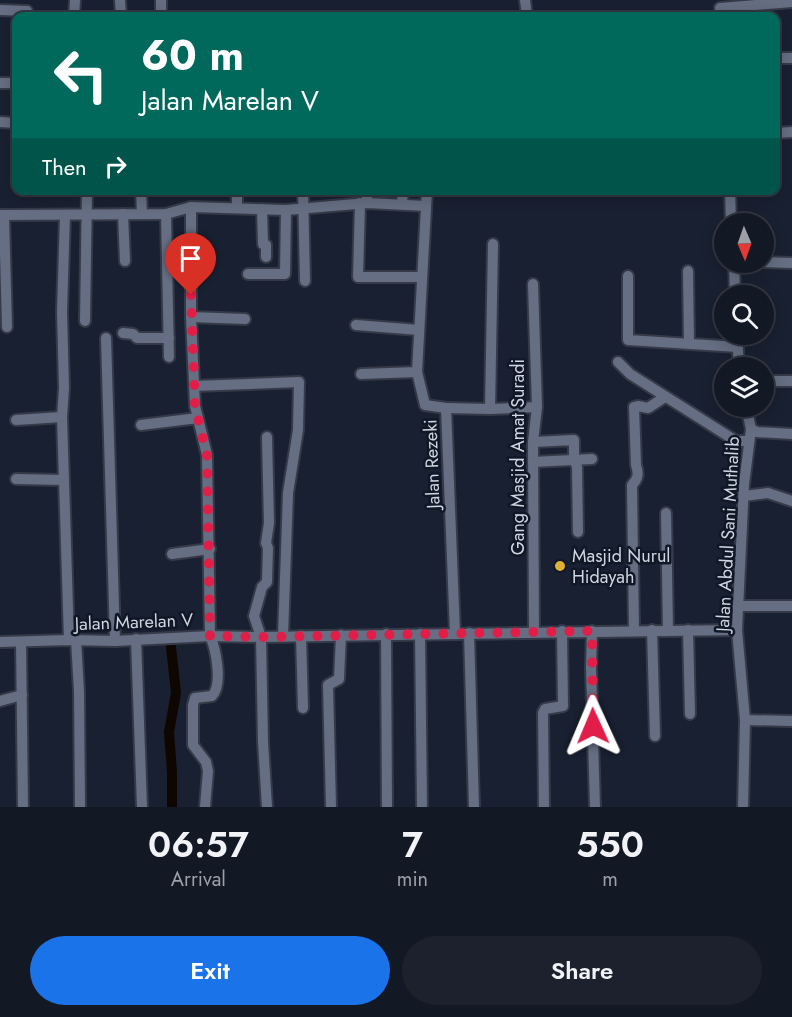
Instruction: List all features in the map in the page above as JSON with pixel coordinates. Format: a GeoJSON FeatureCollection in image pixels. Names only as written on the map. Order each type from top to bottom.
{"type":"FeatureCollection","features":[{"type":"Feature","properties":{"kind":"street"},"geometry":{"type":"LineString","coordinates":[[720,8],[792,2]]}},
{"type":"Feature","properties":{"kind":"street"},"geometry":{"type":"LineString","coordinates":[[0,10],[28,12]]}},
{"type":"Feature","properties":{"kind":"street"},"geometry":{"type":"LineString","coordinates":[[85,321],[87,195]]}},
{"type":"Feature","properties":{"kind":"street"},"geometry":{"type":"LineString","coordinates":[[141,195],[142,214]]}},
{"type":"Feature","properties":{"kind":"street"},"geometry":{"type":"LineString","coordinates":[[237,195],[237,207]]}},
{"type":"Feature","properties":{"kind":"street"},"geometry":{"type":"LineString","coordinates":[[303,195],[305,281]]}},
{"type":"Feature","properties":{"kind":"street"},"geometry":{"type":"LineString","coordinates":[[366,195],[358,277],[421,277]]}},
{"type":"Feature","properties":{"kind":"street"},"geometry":{"type":"LineString","coordinates":[[402,203],[403,195]]}},
{"type":"Feature","properties":{"kind":"street","name":"Jalan Rezeki"},"geometry":{"type":"LineString","coordinates":[[427,195],[417,372],[425,405],[446,408],[455,633]]}},
{"type":"Feature","properties":{"kind":"street"},"geometry":{"type":"LineString","coordinates":[[730,195],[731,213]]}},
{"type":"Feature","properties":{"kind":"street"},"geometry":{"type":"LineString","coordinates":[[7,327],[2,216],[166,214],[191,207],[286,210],[364,203],[402,203],[426,206]]}},
{"type":"Feature","properties":{"kind":"street"},"geometry":{"type":"LineString","coordinates":[[191,207],[191,317],[195,406],[207,455],[210,636],[216,649],[218,688],[212,696],[195,698],[193,705],[193,746],[205,758],[208,771],[205,807]]}},
{"type":"Feature","properties":{"kind":"street"},"geometry":{"type":"LineString","coordinates":[[262,209],[262,244],[266,244],[266,258]]}},
{"type":"Feature","properties":{"kind":"street"},"geometry":{"type":"LineString","coordinates":[[248,274],[285,274],[286,210]]}},
{"type":"Feature","properties":{"kind":"street"},"geometry":{"type":"LineString","coordinates":[[123,214],[125,261]]}},
{"type":"Feature","properties":{"kind":"street"},"geometry":{"type":"LineString","coordinates":[[166,214],[169,357]]}},
{"type":"Feature","properties":{"kind":"street"},"geometry":{"type":"LineString","coordinates":[[65,215],[62,312],[63,480],[73,640],[79,691],[80,807]]}},
{"type":"Feature","properties":{"kind":"street"},"geometry":{"type":"LineString","coordinates":[[490,409],[493,244]]}},
{"type":"Feature","properties":{"kind":"street"},"geometry":{"type":"LineString","coordinates":[[774,262],[792,263]]}},
{"type":"Feature","properties":{"kind":"street"},"geometry":{"type":"LineString","coordinates":[[688,272],[689,344]]}},
{"type":"Feature","properties":{"kind":"street"},"geometry":{"type":"LineString","coordinates":[[628,276],[628,340],[738,347],[738,357]]}},
{"type":"Feature","properties":{"kind":"street","name":"Gang Masjid Amat Suradi"},"geometry":{"type":"LineString","coordinates":[[534,284],[537,407],[533,442],[534,632]]}},
{"type":"Feature","properties":{"kind":"street"},"geometry":{"type":"LineString","coordinates":[[191,317],[245,319]]}},
{"type":"Feature","properties":{"kind":"street"},"geometry":{"type":"LineString","coordinates":[[356,325],[419,330]]}},
{"type":"Feature","properties":{"kind":"street"},"geometry":{"type":"LineString","coordinates":[[123,333],[133,334],[137,338],[169,338]]}},
{"type":"Feature","properties":{"kind":"street"},"geometry":{"type":"LineString","coordinates":[[106,338],[115,641]]}},
{"type":"Feature","properties":{"kind":"street"},"geometry":{"type":"LineString","coordinates":[[618,362],[662,399],[736,441],[749,445]]}},
{"type":"Feature","properties":{"kind":"street"},"geometry":{"type":"LineString","coordinates":[[361,374],[417,372]]}},
{"type":"Feature","properties":{"kind":"street"},"geometry":{"type":"LineString","coordinates":[[774,381],[792,381]]}},
{"type":"Feature","properties":{"kind":"street"},"geometry":{"type":"LineString","coordinates":[[194,386],[299,382],[298,430],[288,493],[283,636]]}},
{"type":"Feature","properties":{"kind":"street"},"geometry":{"type":"LineString","coordinates":[[634,631],[632,485],[637,480],[638,472],[634,407],[648,408],[662,399]]}},
{"type":"Feature","properties":{"kind":"street"},"geometry":{"type":"LineString","coordinates":[[446,408],[537,407]]}},
{"type":"Feature","properties":{"kind":"street"},"geometry":{"type":"LineString","coordinates":[[16,420],[62,417]]}},
{"type":"Feature","properties":{"kind":"street","name":"Jalan Abdul Sani Muthalib"},"geometry":{"type":"LineString","coordinates":[[743,807],[745,720],[737,606],[744,484],[751,429],[748,417]]}},
{"type":"Feature","properties":{"kind":"street"},"geometry":{"type":"LineString","coordinates":[[141,425],[198,418]]}},
{"type":"Feature","properties":{"kind":"street"},"geometry":{"type":"LineString","coordinates":[[751,429],[757,432],[792,434]]}},
{"type":"Feature","properties":{"kind":"street"},"geometry":{"type":"LineString","coordinates":[[267,437],[268,577],[262,587],[254,616],[261,637],[267,807]]}},
{"type":"Feature","properties":{"kind":"street"},"geometry":{"type":"LineString","coordinates":[[533,442],[574,440],[574,459],[577,467],[578,532]]}},
{"type":"Feature","properties":{"kind":"street"},"geometry":{"type":"LineString","coordinates":[[533,462],[592,459]]}},
{"type":"Feature","properties":{"kind":"street"},"geometry":{"type":"LineString","coordinates":[[16,479],[63,480]]}},
{"type":"Feature","properties":{"kind":"street"},"geometry":{"type":"LineString","coordinates":[[744,496],[768,493],[792,501]]}},
{"type":"Feature","properties":{"kind":"street"},"geometry":{"type":"LineString","coordinates":[[666,513],[668,630]]}},
{"type":"Feature","properties":{"kind":"street"},"geometry":{"type":"LineString","coordinates":[[172,554],[210,549]]}},
{"type":"Feature","properties":{"kind":"street"},"geometry":{"type":"LineString","coordinates":[[737,606],[792,606]]}},
{"type":"Feature","properties":{"kind":"street"},"geometry":{"type":"LineString","coordinates":[[652,630],[655,736]]}},
{"type":"Feature","properties":{"kind":"street"},"geometry":{"type":"LineString","coordinates":[[688,630],[690,714]]}},
{"type":"Feature","properties":{"kind":"street","name":"Jalan Marelan V"},"geometry":{"type":"LineString","coordinates":[[0,642],[115,641],[210,636],[737,630]]}},
{"type":"Feature","properties":{"kind":"street"},"geometry":{"type":"LineString","coordinates":[[544,807],[543,713],[545,709],[563,706],[562,631]]}},
{"type":"Feature","properties":{"kind":"street"},"geometry":{"type":"LineString","coordinates":[[592,631],[595,807]]}},
{"type":"Feature","properties":{"kind":"street"},"geometry":{"type":"LineString","coordinates":[[469,633],[474,807]]}},
{"type":"Feature","properties":{"kind":"street"},"geometry":{"type":"LineString","coordinates":[[386,634],[387,807]]}},
{"type":"Feature","properties":{"kind":"street"},"geometry":{"type":"LineString","coordinates":[[416,807],[417,634]]}},
{"type":"Feature","properties":{"kind":"street"},"geometry":{"type":"LineString","coordinates":[[417,634],[422,807]]}},
{"type":"Feature","properties":{"kind":"street"},"geometry":{"type":"LineString","coordinates":[[331,807],[328,685],[339,679],[340,635]]}},
{"type":"Feature","properties":{"kind":"street"},"geometry":{"type":"LineString","coordinates":[[301,636],[303,708]]}},
{"type":"Feature","properties":{"kind":"street"},"geometry":{"type":"LineString","coordinates":[[136,639],[142,807]]}},
{"type":"Feature","properties":{"kind":"street"},"geometry":{"type":"LineString","coordinates":[[21,642],[22,807]]}},
{"type":"Feature","properties":{"kind":"street"},"geometry":{"type":"LineString","coordinates":[[0,701],[22,695]]}},
{"type":"Feature","properties":{"kind":"street"},"geometry":{"type":"LineString","coordinates":[[745,720],[792,721]]}},
{"type":"Feature","properties":{"kind":"waterway"},"geometry":{"type":"LineString","coordinates":[[171,647],[176,693],[169,732],[172,807]]}},
{"type":"Feature","properties":{"kind":"place","name":"Masjid Nurul Hidayah"},"geometry":{"type":"Point","coordinates":[560,566]}},
{"type":"Feature","properties":{"kind":"route"},"geometry":{"type":"LineString","coordinates":[[191,295],[195,406],[207,455],[210,636],[592,631],[593,726]]}}]}
